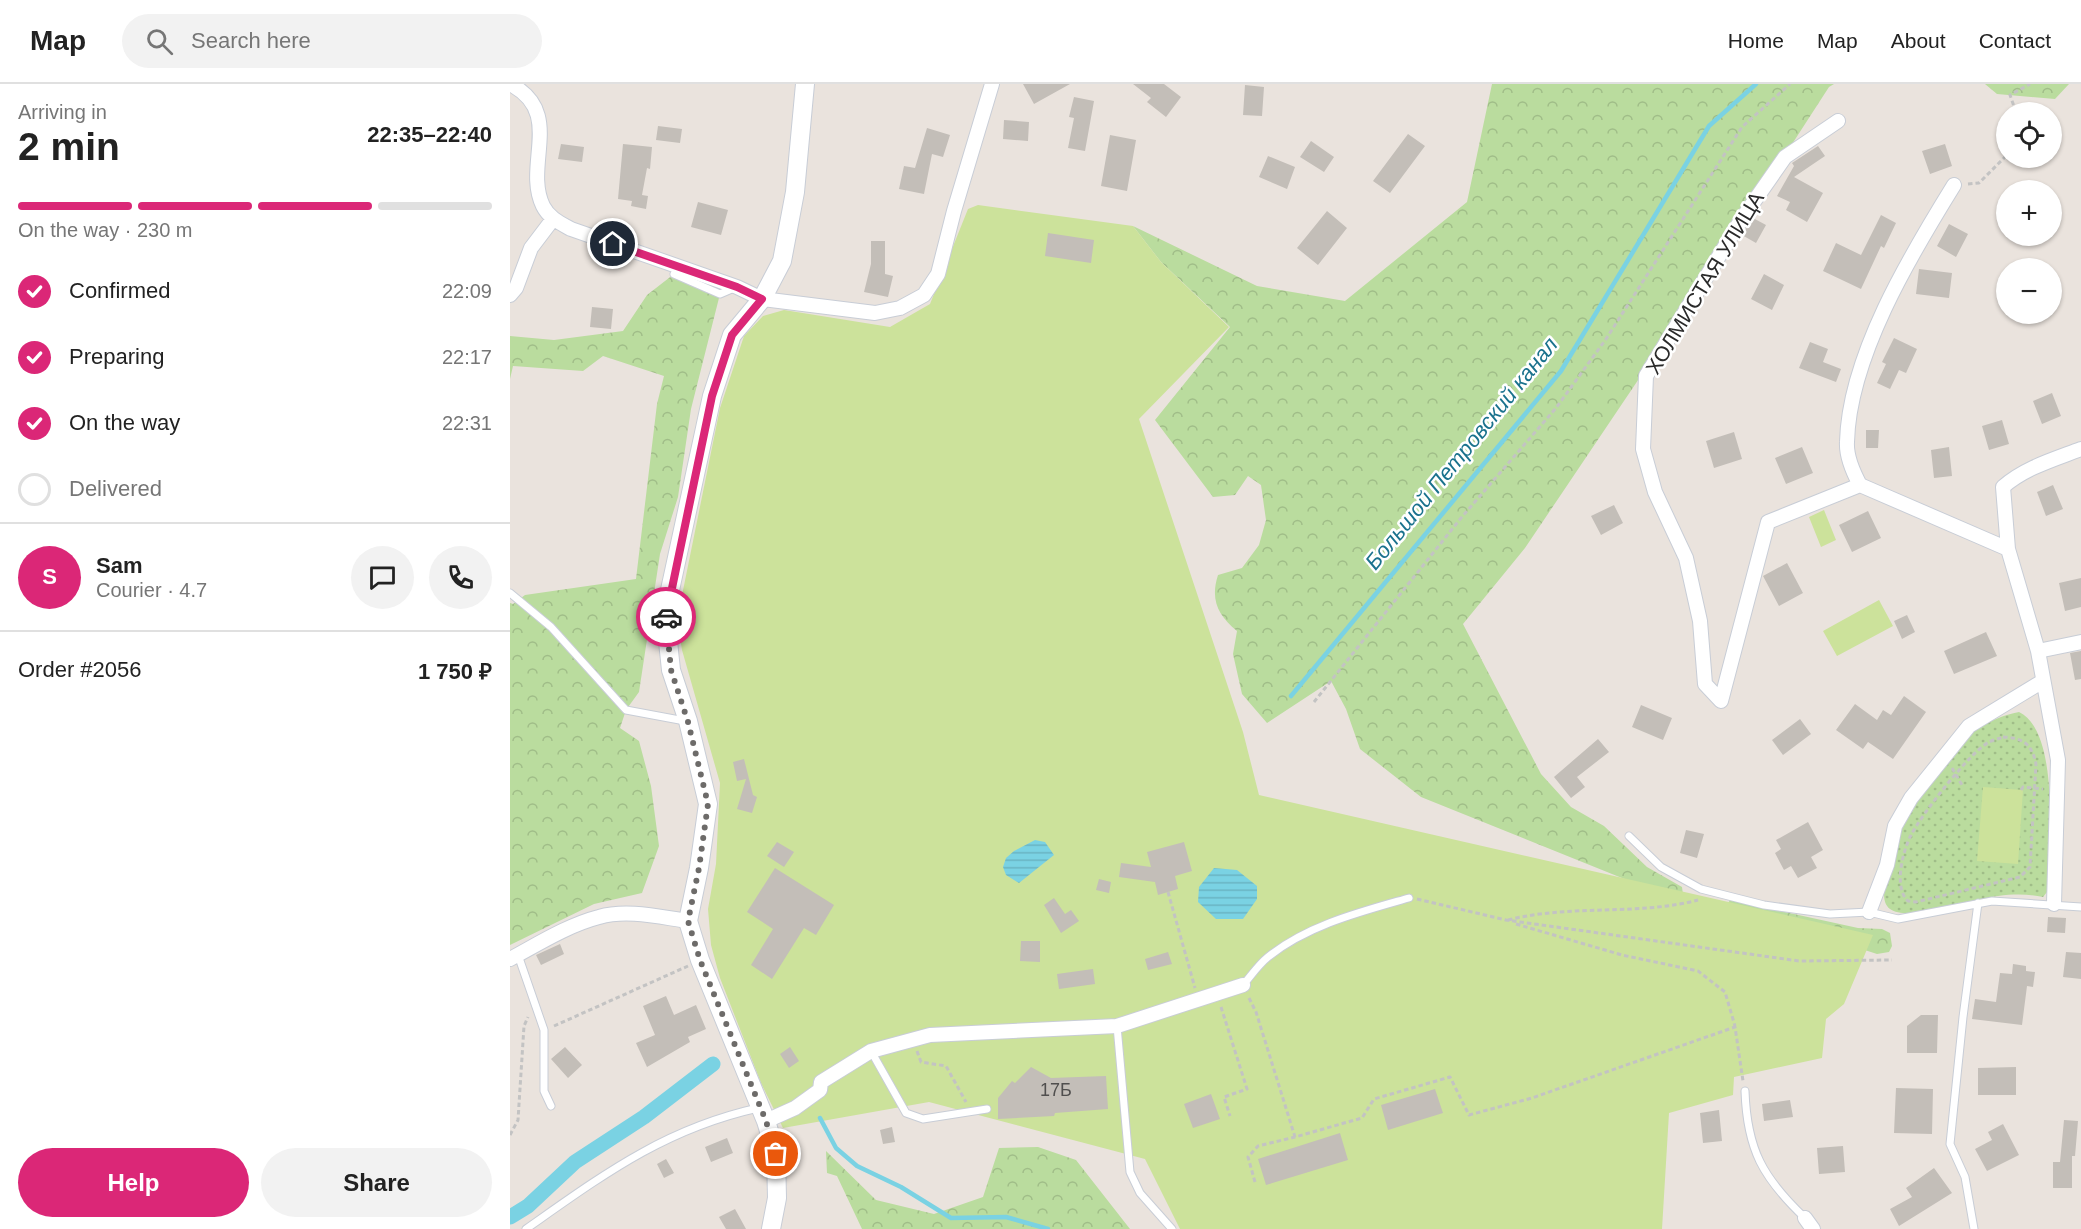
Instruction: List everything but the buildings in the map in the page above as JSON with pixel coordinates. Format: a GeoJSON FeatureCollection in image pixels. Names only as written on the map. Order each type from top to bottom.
{"type":"FeatureCollection","features":[{"type":"Feature","properties":{"kind":"street"},"geometry":{"type":"LineString","coordinates":[[510,84],[525,92],[537,110],[540,130],[539,186],[543,205],[553,219],[571,230],[737,287],[762,299],[875,313],[900,308],[924,295],[938,274],[992,84]]}},
{"type":"Feature","properties":{"kind":"street"},"geometry":{"type":"LineString","coordinates":[[771,1229],[777,1198],[776,1154],[763,1114],[700,960],[688,921],[699,868],[708,804],[688,722],[671,670],[665,614],[712,396],[732,335],[762,299],[782,261],[795,192],[805,84]]}},
{"type":"Feature","properties":{"kind":"street","name":"ХОЛМИСТАЯ УЛИЦА"},"geometry":{"type":"LineString","coordinates":[[1838,121],[1785,157],[1741,220],[1646,376],[1643,449],[1655,492],[1686,558],[1700,621],[1705,684],[1721,701],[1768,522],[1860,485]]}},
{"type":"Feature","properties":{"kind":"street"},"geometry":{"type":"LineString","coordinates":[[1954,185],[1914,249],[1857,372],[1846,442],[1851,468],[1860,485],[2008,549]]}},
{"type":"Feature","properties":{"kind":"street"},"geometry":{"type":"LineString","coordinates":[[510,296],[516,288],[531,248],[553,219]]}},
{"type":"Feature","properties":{"kind":"street"},"geometry":{"type":"LineString","coordinates":[[2054,904],[2058,760],[2038,651],[2008,549],[2003,487],[2011,479],[2043,463],[2081,449]]}},
{"type":"Feature","properties":{"kind":"street"},"geometry":{"type":"LineString","coordinates":[[2038,651],[2081,642]]}},
{"type":"Feature","properties":{"kind":"street"},"geometry":{"type":"LineString","coordinates":[[1869,912],[1887,865],[1895,826],[1911,798],[1969,726],[2043,681]]}},
{"type":"Feature","properties":{"kind":"street"},"geometry":{"type":"LineString","coordinates":[[514,957],[561,932],[600,916],[638,914],[688,921]]}},
{"type":"Feature","properties":{"kind":"street"},"geometry":{"type":"LineString","coordinates":[[763,1114],[795,1108],[820,1090],[821,1082],[871,1051],[912,1038],[930,1035],[1117,1026],[1243,985]]}},
{"type":"Feature","properties":{"kind":"lane"},"geometry":{"type":"LineString","coordinates":[[674,274],[720,294],[737,287]]}},
{"type":"Feature","properties":{"kind":"lane"},"geometry":{"type":"LineString","coordinates":[[510,593],[551,627],[626,710],[688,722]]}},
{"type":"Feature","properties":{"kind":"lane"},"geometry":{"type":"LineString","coordinates":[[1629,836],[1661,867],[1701,889],[1764,905],[1830,914],[1869,912],[1898,919],[1941,913],[1992,901],[2081,907]]}},
{"type":"Feature","properties":{"kind":"lane"},"geometry":{"type":"LineString","coordinates":[[1243,985],[1266,958],[1301,935],[1356,913],[1409,898]]}},
{"type":"Feature","properties":{"kind":"lane"},"geometry":{"type":"LineString","coordinates":[[1974,1229],[1965,1177],[1950,1144],[1978,903]]}},
{"type":"Feature","properties":{"kind":"lane"},"geometry":{"type":"LineString","coordinates":[[514,957],[544,1030],[544,1091],[551,1106]]}},
{"type":"Feature","properties":{"kind":"lane"},"geometry":{"type":"LineString","coordinates":[[1117,1026],[1130,1172],[1140,1193],[1172,1229]]}},
{"type":"Feature","properties":{"kind":"lane"},"geometry":{"type":"LineString","coordinates":[[871,1051],[906,1113],[923,1119],[987,1109]]}},
{"type":"Feature","properties":{"kind":"lane"},"geometry":{"type":"LineString","coordinates":[[1745,1091],[1754,1150],[1764,1174],[1809,1224]]}},
{"type":"Feature","properties":{"kind":"lane"},"geometry":{"type":"LineString","coordinates":[[526,1229],[602,1176],[689,1127],[763,1114]]}},
{"type":"Feature","properties":{"kind":"path"},"geometry":{"type":"LineString","coordinates":[[1314,702],[1461,518],[1556,408],[1606,339],[1742,127],[1790,84]]}},
{"type":"Feature","properties":{"kind":"path"},"geometry":{"type":"LineString","coordinates":[[2012,102],[2010,95],[2030,84]]}},
{"type":"Feature","properties":{"kind":"path"},"geometry":{"type":"LineString","coordinates":[[1954,185],[1979,183],[1996,166]]}},
{"type":"Feature","properties":{"kind":"path"},"geometry":{"type":"LineString","coordinates":[[2003,737],[2018,738],[2028,743],[2034,754],[2035,788],[2030,867],[2026,873],[1916,902],[1908,901],[1901,889],[1901,869],[1911,836],[1926,813],[1975,753],[1989,742],[2003,737]]}},
{"type":"Feature","properties":{"kind":"path"},"geometry":{"type":"LineString","coordinates":[[1944,757],[1962,785]]}},
{"type":"Feature","properties":{"kind":"path"},"geometry":{"type":"LineString","coordinates":[[2021,790],[2022,787],[2057,790]]}},
{"type":"Feature","properties":{"kind":"path"},"geometry":{"type":"LineString","coordinates":[[1168,892],[1198,1000]]}},
{"type":"Feature","properties":{"kind":"path"},"geometry":{"type":"LineString","coordinates":[[1506,920],[1578,909],[1681,904],[1724,896]]}},
{"type":"Feature","properties":{"kind":"path"},"geometry":{"type":"LineString","coordinates":[[1409,898],[1506,920],[1622,956],[1698,971],[1725,992],[1735,1027],[1745,1091]]}},
{"type":"Feature","properties":{"kind":"path"},"geometry":{"type":"LineString","coordinates":[[1506,920],[1799,961],[1892,960]]}},
{"type":"Feature","properties":{"kind":"path"},"geometry":{"type":"LineString","coordinates":[[544,1030],[614,1001],[700,960]]}},
{"type":"Feature","properties":{"kind":"path"},"geometry":{"type":"LineString","coordinates":[[1243,985],[1256,1012],[1295,1137]]}},
{"type":"Feature","properties":{"kind":"path"},"geometry":{"type":"LineString","coordinates":[[1217,994],[1247,1089],[1224,1097],[1230,1116]]}},
{"type":"Feature","properties":{"kind":"path"},"geometry":{"type":"LineString","coordinates":[[510,1135],[518,1120],[524,1026],[534,1005]]}},
{"type":"Feature","properties":{"kind":"path"},"geometry":{"type":"LineString","coordinates":[[1255,1182],[1248,1156],[1258,1146],[1362,1118],[1374,1099],[1449,1077],[1469,1115],[1532,1098],[1735,1027]]}},
{"type":"Feature","properties":{"kind":"path"},"geometry":{"type":"LineString","coordinates":[[912,1038],[921,1062],[946,1066],[971,1112]]}},
{"type":"Feature","properties":{"kind":"green space"},"geometry":{"type":"Polygon","coordinates":[[[1492,84],[1834,84],[1829,87],[1661,346],[1525,548],[1463,624],[1541,774],[1571,807],[1604,826],[1647,867],[1682,887],[1683,895],[1669,897],[1421,797],[1360,749],[1346,709],[1331,681],[1267,723],[1242,694],[1233,654],[1237,631],[1225,619],[1215,599],[1218,575],[1242,568],[1259,545],[1266,520],[1261,485],[1248,476],[1235,495],[1213,497],[1155,420],[1230,327],[1161,262],[1133,226],[1257,286],[1345,301],[1467,202],[1492,84]]]}},
{"type":"Feature","properties":{"kind":"green space"},"geometry":{"type":"Polygon","coordinates":[[[1985,84],[2069,84],[2055,99],[1997,94],[1985,84]]]}},
{"type":"Feature","properties":{"kind":"green space"},"geometry":{"type":"Polygon","coordinates":[[[978,205],[1133,226],[1161,262],[1229,327],[1139,419],[1243,732],[1259,795],[1873,935],[1844,1004],[1826,1019],[1822,1058],[1734,1077],[1733,1095],[1669,1113],[1662,1229],[1180,1229],[1145,1159],[929,1102],[783,1128],[761,1083],[720,978],[711,945],[708,909],[716,864],[720,783],[682,650],[677,620],[720,408],[744,336],[763,316],[784,310],[890,327],[930,304],[968,209],[978,205]]]}},
{"type":"Feature","properties":{"kind":"green space"},"geometry":{"type":"Polygon","coordinates":[[[674,274],[720,294],[691,409],[678,497],[660,554],[639,692],[626,710],[620,728],[639,741],[651,786],[659,846],[642,893],[594,904],[510,945],[510,603],[513,604],[525,595],[636,579],[657,404],[664,376],[603,356],[583,371],[513,366],[510,379],[510,336],[554,340],[623,331],[647,295],[674,274]]]}},
{"type":"Feature","properties":{"kind":"green space"},"geometry":{"type":"Polygon","coordinates":[[[1824,510],[1836,540],[1821,547],[1809,517],[1824,510]]]}},
{"type":"Feature","properties":{"kind":"green space"},"geometry":{"type":"Polygon","coordinates":[[[1879,600],[1893,626],[1837,656],[1823,631],[1879,600]]]}},
{"type":"Feature","properties":{"kind":"green space"},"geometry":{"type":"Polygon","coordinates":[[[2019,712],[2032,724],[2041,743],[2047,767],[2050,822],[2047,892],[2043,897],[1998,896],[1926,912],[1899,913],[1890,909],[1885,902],[1885,888],[1895,837],[1904,817],[1936,774],[1976,729],[1991,721],[2019,712]]]}},
{"type":"Feature","properties":{"kind":"green space"},"geometry":{"type":"Polygon","coordinates":[[[1983,787],[2023,790],[2018,864],[1977,861],[1983,787]]]}},
{"type":"Feature","properties":{"kind":"green space"},"geometry":{"type":"Polygon","coordinates":[[[1730,900],[1858,928],[1882,929],[1890,933],[1892,946],[1889,952],[1877,954],[1727,905],[1730,900]]]}},
{"type":"Feature","properties":{"kind":"green space"},"geometry":{"type":"Polygon","coordinates":[[[1038,1147],[1076,1160],[1130,1229],[862,1229],[837,1176],[827,1173],[826,1151],[876,1200],[934,1214],[983,1197],[999,1148],[1038,1147]]]}},
{"type":"Feature","properties":{"kind":"water"},"geometry":{"type":"Polygon","coordinates":[[[1035,840],[1045,842],[1054,855],[1019,883],[1006,875],[1003,867],[1006,858],[1035,840]]]}},
{"type":"Feature","properties":{"kind":"water"},"geometry":{"type":"Polygon","coordinates":[[[1214,868],[1237,870],[1257,886],[1257,899],[1243,919],[1216,919],[1198,902],[1199,887],[1214,868]]]}},
{"type":"Feature","properties":{"kind":"waterway","name":"Большой Петровский канал"},"geometry":{"type":"LineString","coordinates":[[1291,696],[1561,371],[1709,126],[1756,84]]}},
{"type":"Feature","properties":{"kind":"waterway","name":"Большой Петровский канал"},"geometry":{"type":"LineString","coordinates":[[510,1217],[528,1206],[575,1162],[644,1117],[713,1064]]}},
{"type":"Feature","properties":{"kind":"waterway"},"geometry":{"type":"LineString","coordinates":[[820,1118],[836,1148],[857,1166],[901,1187],[951,1218],[1006,1217],[1048,1229]]}},
{"type":"Feature","properties":{"kind":"way so far"},"geometry":{"type":"LineString","coordinates":[[666,617],[671,670],[688,722],[708,804],[699,868],[688,921],[700,960],[766,1121],[776,1154]]}},
{"type":"Feature","properties":{"kind":"route"},"geometry":{"type":"LineString","coordinates":[[613,244],[737,287],[762,299],[732,335],[712,396],[666,617]]}}]}
